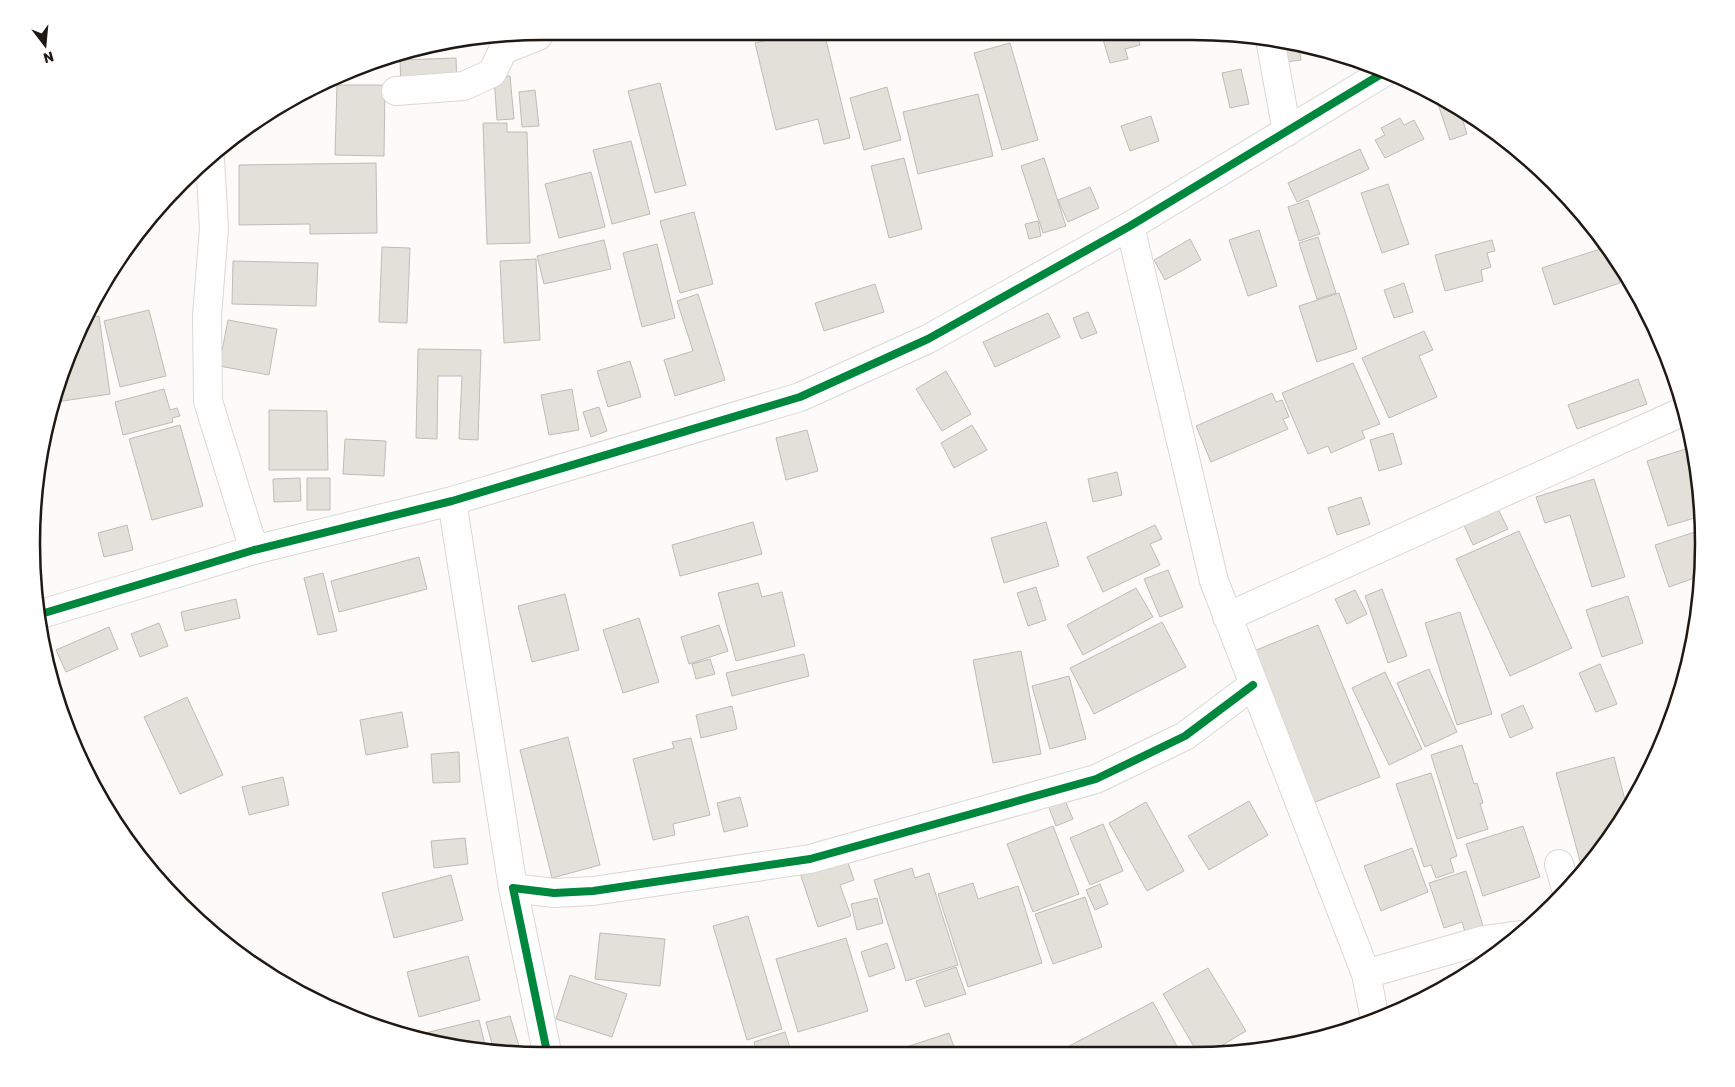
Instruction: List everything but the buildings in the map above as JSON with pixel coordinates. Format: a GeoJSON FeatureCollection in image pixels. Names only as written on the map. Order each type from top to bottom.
{"type":"FeatureCollection","features":[{"type":"Feature","properties":{"kind":"street"},"geometry":{"type":"LineString","coordinates":[[396,91],[464,86],[492,73],[503,50],[527,41]]}},
{"type":"Feature","properties":{"kind":"street"},"geometry":{"type":"LineString","coordinates":[[1271,47],[1287,132]]}},
{"type":"Feature","properties":{"kind":"street"},"geometry":{"type":"LineString","coordinates":[[45,613],[254,550],[452,501],[800,397],[928,339],[1130,226],[1378,76]]}},
{"type":"Feature","properties":{"kind":"street"},"geometry":{"type":"LineString","coordinates":[[210,166],[214,230],[208,314],[208,401],[254,550]]}},
{"type":"Feature","properties":{"kind":"street"},"geometry":{"type":"LineString","coordinates":[[1130,226],[1214,581],[1366,974],[1374,1013]]}},
{"type":"Feature","properties":{"kind":"street"},"geometry":{"type":"LineString","coordinates":[[1227,616],[1678,414]]}},
{"type":"Feature","properties":{"kind":"street"},"geometry":{"type":"LineString","coordinates":[[452,501],[512,888],[546,1047]]}},
{"type":"Feature","properties":{"kind":"street"},"geometry":{"type":"LineString","coordinates":[[512,888],[554,893],[593,891],[810,859],[1096,779],[1185,736],[1253,685]]}},
{"type":"Feature","properties":{"kind":"street"},"geometry":{"type":"LineString","coordinates":[[1366,974],[1484,940],[1505,937]]}},
{"type":"Feature","properties":{"kind":"cycle path"},"geometry":{"type":"LineString","coordinates":[[45,613],[254,550],[452,501],[800,397],[928,339],[1130,226],[1378,76]]}},
{"type":"Feature","properties":{"kind":"cycle path"},"geometry":{"type":"LineString","coordinates":[[546,1047],[513,888],[554,893],[593,891],[810,859],[1096,779],[1185,736],[1253,685]]}}]}
